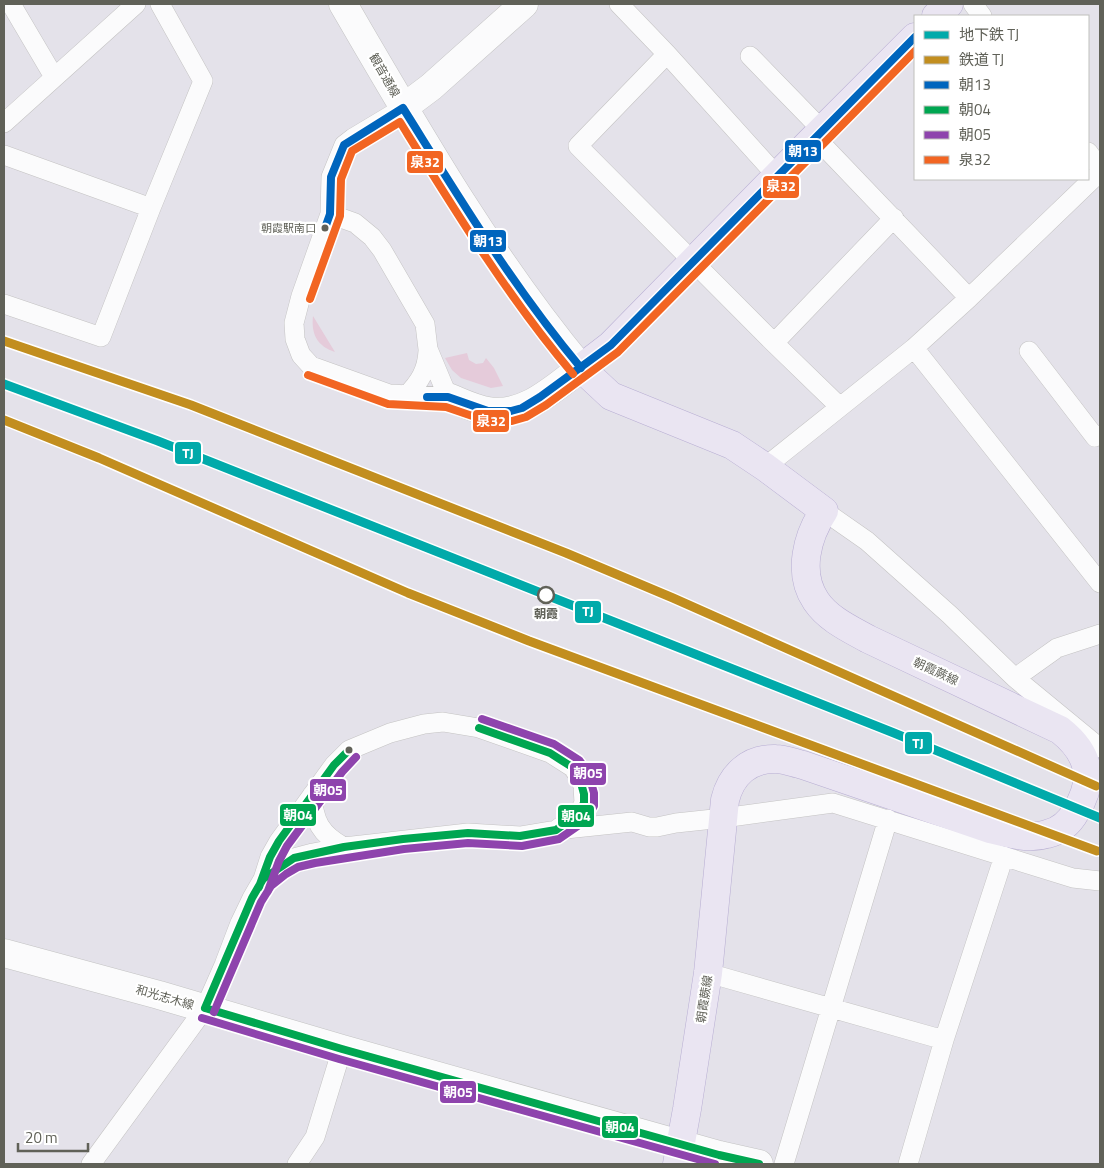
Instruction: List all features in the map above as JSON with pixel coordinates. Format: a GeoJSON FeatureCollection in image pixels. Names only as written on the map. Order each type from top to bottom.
{"type":"FeatureCollection","features":[{"type":"Feature","properties":{"kind":"main road","name":"観音通線"},"geometry":{"type":"LineString","coordinates":[[343,4],[403,108],[483,236],[550,331],[581,368]]}},
{"type":"Feature","properties":{"kind":"main road"},"geometry":{"type":"LineString","coordinates":[[403,108],[431,88],[524,4]]}},
{"type":"Feature","properties":{"kind":"main road"},"geometry":{"type":"LineString","coordinates":[[937,15],[949,4]]}},
{"type":"Feature","properties":{"kind":"main road"},"geometry":{"type":"LineString","coordinates":[[448,397],[488,411],[511,411],[531,403],[612,345],[914,38]]}},
{"type":"Feature","properties":{"kind":"main road"},"geometry":{"type":"LineString","coordinates":[[581,368],[611,396],[732,445],[824,511]]}},
{"type":"Feature","properties":{"kind":"main road","name":"朝霞蕨線"},"geometry":{"type":"LineString","coordinates":[[680,1154],[708,973],[727,789],[740,770],[764,759],[778,759],[803,765],[990,829],[1016,835],[1046,835],[1057,830],[1073,817],[1087,790],[1088,778],[1085,760],[1071,739],[1060,730],[852,630],[826,612],[816,601],[806,574],[806,552],[816,523],[824,511]]}},
{"type":"Feature","properties":{"kind":"main road","name":"和光志木線"},"geometry":{"type":"LineString","coordinates":[[4,952],[205,1008],[680,1154],[719,1155],[759,1164]]}},
{"type":"Feature","properties":{"kind":"street"},"geometry":{"type":"LineString","coordinates":[[12,4],[54,77]]}},
{"type":"Feature","properties":{"kind":"street"},"geometry":{"type":"LineString","coordinates":[[4,123],[136,4]]}},
{"type":"Feature","properties":{"kind":"street"},"geometry":{"type":"LineString","coordinates":[[4,304],[101,337],[203,82],[160,4]]}},
{"type":"Feature","properties":{"kind":"street"},"geometry":{"type":"LineString","coordinates":[[619,4],[667,54],[777,176]]}},
{"type":"Feature","properties":{"kind":"street"},"geometry":{"type":"LineString","coordinates":[[973,4],[981,15]]}},
{"type":"Feature","properties":{"kind":"street"},"geometry":{"type":"LineString","coordinates":[[667,54],[578,146],[840,408]]}},
{"type":"Feature","properties":{"kind":"street"},"geometry":{"type":"LineString","coordinates":[[750,56],[894,218],[969,298]]}},
{"type":"Feature","properties":{"kind":"street"},"geometry":{"type":"LineString","coordinates":[[403,108],[344,145],[332,177],[330,214],[301,296],[294,323],[295,339],[301,355],[312,366],[389,394],[448,397],[428,349]]}},
{"type":"Feature","properties":{"kind":"street"},"geometry":{"type":"LineString","coordinates":[[1089,153],[1100,168]]}},
{"type":"Feature","properties":{"kind":"street"},"geometry":{"type":"LineString","coordinates":[[4,155],[151,208]]}},
{"type":"Feature","properties":{"kind":"street"},"geometry":{"type":"LineString","coordinates":[[765,467],[914,348],[1100,172]]}},
{"type":"Feature","properties":{"kind":"street"},"geometry":{"type":"LineString","coordinates":[[330,214],[355,223],[372,237],[382,250],[424,324],[428,349],[427,365],[416,387],[406,396]]}},
{"type":"Feature","properties":{"kind":"street"},"geometry":{"type":"LineString","coordinates":[[774,343],[894,218]]}},
{"type":"Feature","properties":{"kind":"street"},"geometry":{"type":"LineString","coordinates":[[914,348],[1100,583]]}},
{"type":"Feature","properties":{"kind":"street"},"geometry":{"type":"LineString","coordinates":[[1029,350],[1095,437],[1100,435]]}},
{"type":"Feature","properties":{"kind":"street"},"geometry":{"type":"LineString","coordinates":[[824,511],[867,541],[950,615],[1016,678],[1100,748]]}},
{"type":"Feature","properties":{"kind":"street"},"geometry":{"type":"LineString","coordinates":[[1016,678],[1057,648],[1100,634]]}},
{"type":"Feature","properties":{"kind":"street"},"geometry":{"type":"LineString","coordinates":[[91,1164],[205,1008],[240,923],[263,879],[270,857],[334,765],[349,750],[390,733],[424,724],[443,722],[479,728],[550,753],[572,767],[579,776],[584,794],[584,803],[578,814],[556,830]]}},
{"type":"Feature","properties":{"kind":"street"},"geometry":{"type":"LineString","coordinates":[[312,795],[313,810],[318,824],[325,834],[344,847]]}},
{"type":"Feature","properties":{"kind":"street"},"geometry":{"type":"LineString","coordinates":[[263,879],[294,858],[344,847],[468,833],[520,836],[632,822],[649,827],[657,827],[833,802],[1073,878],[1100,881]]}},
{"type":"Feature","properties":{"kind":"street"},"geometry":{"type":"LineString","coordinates":[[784,1164],[888,819]]}},
{"type":"Feature","properties":{"kind":"street"},"geometry":{"type":"LineString","coordinates":[[908,1164],[944,1040],[1004,856]]}},
{"type":"Feature","properties":{"kind":"street"},"geometry":{"type":"LineString","coordinates":[[708,973],[831,1006],[944,1040]]}},
{"type":"Feature","properties":{"kind":"street"},"geometry":{"type":"LineString","coordinates":[[297,1164],[315,1137],[342,1049]]}},
{"type":"Feature","properties":{"kind":"shaded area"},"geometry":{"type":"Polygon","coordinates":[[[313,316],[335,352],[324,346],[316,338],[313,328],[313,316]]]}},
{"type":"Feature","properties":{"kind":"shaded area"},"geometry":{"type":"Polygon","coordinates":[[[467,353],[469,360],[476,364],[483,363],[486,358],[494,368],[503,386],[491,388],[461,378],[452,370],[445,358],[467,353]]]}},
{"type":"Feature","properties":{"kind":"metro line","name":"TJ"},"geometry":{"type":"LineString","coordinates":[[4,384],[158,441],[894,733],[1100,818]]}},
{"type":"Feature","properties":{"kind":"rail line","name":"TJ"},"geometry":{"type":"LineString","coordinates":[[4,341],[191,405],[566,553],[673,598],[1096,786]]}},
{"type":"Feature","properties":{"kind":"rail line","name":"TJ"},"geometry":{"type":"LineString","coordinates":[[4,420],[99,458],[408,593],[529,641],[1097,851]]}},
{"type":"Feature","properties":{"kind":"transit line","name":"朝13"},"geometry":{"type":"LineString","coordinates":[[427,397],[448,397],[488,411],[511,411],[522,408],[611,345],[914,38]]}},
{"type":"Feature","properties":{"kind":"transit line","name":"泉32"},"geometry":{"type":"LineString","coordinates":[[308,375],[388,404],[446,407],[487,421],[512,421],[526,417],[546,405],[618,352],[914,52]]}},
{"type":"Feature","properties":{"kind":"transit line","name":"朝13"},"geometry":{"type":"LineString","coordinates":[[403,108],[510,274],[532,306],[581,368]]}},
{"type":"Feature","properties":{"kind":"transit line","name":"朝13"},"geometry":{"type":"LineString","coordinates":[[325,228],[330,214],[331,177],[344,145],[403,108]]}},
{"type":"Feature","properties":{"kind":"transit line","name":"泉32"},"geometry":{"type":"LineString","coordinates":[[310,299],[340,216],[341,179],[352,151],[400,122],[503,283],[573,374]]}},
{"type":"Feature","properties":{"kind":"transit line","name":"朝05"},"geometry":{"type":"LineString","coordinates":[[214,1012],[261,902],[271,886],[298,867],[404,849],[468,843],[522,846],[559,839],[585,821],[594,806],[594,793],[588,772],[579,760],[554,744],[482,719]]}},
{"type":"Feature","properties":{"kind":"transit line","name":"朝04"},"geometry":{"type":"LineString","coordinates":[[205,1008],[252,898],[263,879],[294,858],[344,847],[403,839],[468,833],[520,836],[556,830],[578,814],[584,803],[584,794],[579,776],[572,767],[550,753],[479,728]]}},
{"type":"Feature","properties":{"kind":"transit line","name":"朝04"},"geometry":{"type":"LineString","coordinates":[[259,887],[270,857],[279,841],[334,765],[349,750]]}},
{"type":"Feature","properties":{"kind":"transit line","name":"朝05"},"geometry":{"type":"LineString","coordinates":[[268,891],[279,861],[287,846],[342,772],[356,757]]}},
{"type":"Feature","properties":{"kind":"transit line","name":"朝04"},"geometry":{"type":"LineString","coordinates":[[205,1008],[342,1049],[719,1155],[759,1164]]}},
{"type":"Feature","properties":{"kind":"transit line","name":"朝05"},"geometry":{"type":"LineString","coordinates":[[202,1018],[339,1059],[715,1164]]}},
{"type":"Feature","properties":{"kind":"place","name":"朝霞駅南口"},"geometry":{"type":"Point","coordinates":[325,228]}},
{"type":"Feature","properties":{"kind":"place","name":"朝霞"},"geometry":{"type":"Point","coordinates":[546,595]}}]}
